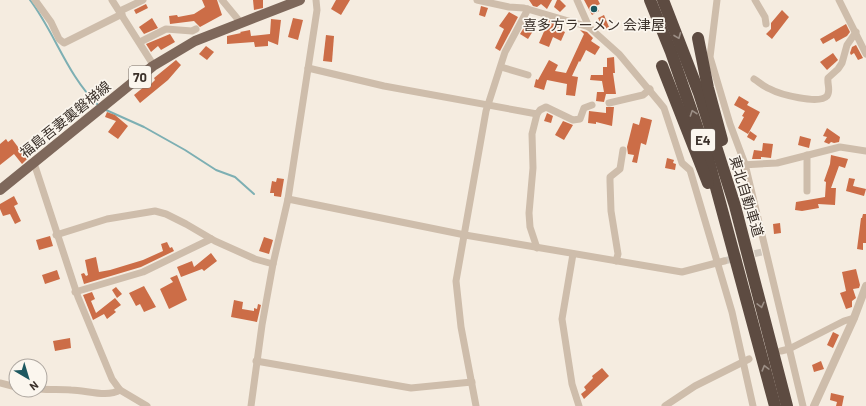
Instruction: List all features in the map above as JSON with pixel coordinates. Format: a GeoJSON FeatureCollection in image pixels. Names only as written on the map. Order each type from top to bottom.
{"type":"FeatureCollection","features":[{"type":"Feature","properties":{"kind":"highway","name":"東北自動車道"},"geometry":{"type":"LineString","coordinates":[[650,0],[672,52],[702,137],[743,285],[774,406]]}},
{"type":"Feature","properties":{"kind":"highway","name":"東北自動車道"},"geometry":{"type":"LineString","coordinates":[[663,0],[699,93],[752,268],[787,406]]}},
{"type":"Feature","properties":{"kind":"highway"},"geometry":{"type":"LineString","coordinates":[[698,38],[708,88],[740,205],[752,268]]}},
{"type":"Feature","properties":{"kind":"highway"},"geometry":{"type":"LineString","coordinates":[[662,66],[698,155],[743,285]]}},
{"type":"Feature","properties":{"kind":"main road","name":"福島吾妻裏磐梯線"},"geometry":{"type":"LineString","coordinates":[[0,190],[154,66],[195,41],[300,0]]}},
{"type":"Feature","properties":{"kind":"street"},"geometry":{"type":"LineString","coordinates":[[35,0],[51,22],[59,39],[64,43],[143,0]]}},
{"type":"Feature","properties":{"kind":"street"},"geometry":{"type":"LineString","coordinates":[[112,0],[154,66]]}},
{"type":"Feature","properties":{"kind":"street"},"geometry":{"type":"LineString","coordinates":[[222,0],[240,23]]}},
{"type":"Feature","properties":{"kind":"street"},"geometry":{"type":"LineString","coordinates":[[250,406],[272,264],[288,199],[317,10],[316,0]]}},
{"type":"Feature","properties":{"kind":"street"},"geometry":{"type":"LineString","coordinates":[[477,0],[509,7],[528,9],[589,27]]}},
{"type":"Feature","properties":{"kind":"street"},"geometry":{"type":"LineString","coordinates":[[577,0],[589,27],[618,54],[650,89],[664,108],[682,163],[691,170],[721,262],[746,360],[753,406]]}},
{"type":"Feature","properties":{"kind":"street"},"geometry":{"type":"LineString","coordinates":[[717,0],[710,57],[730,124],[744,164],[803,406]]}},
{"type":"Feature","properties":{"kind":"street"},"geometry":{"type":"LineString","coordinates":[[839,0],[866,54]]}},
{"type":"Feature","properties":{"kind":"street"},"geometry":{"type":"LineString","coordinates":[[757,1],[765,17],[766,24]]}},
{"type":"Feature","properties":{"kind":"street"},"geometry":{"type":"LineString","coordinates":[[476,406],[456,290],[488,105],[505,52],[528,9]]}},
{"type":"Feature","properties":{"kind":"street"},"geometry":{"type":"LineString","coordinates":[[140,42],[166,29],[192,31],[196,29]]}},
{"type":"Feature","properties":{"kind":"street"},"geometry":{"type":"LineString","coordinates":[[754,79],[770,90],[792,96],[823,98],[827,96],[829,91],[828,78],[842,63],[846,45],[856,32]]}},
{"type":"Feature","properties":{"kind":"street"},"geometry":{"type":"LineString","coordinates":[[501,67],[528,75]]}},
{"type":"Feature","properties":{"kind":"street"},"geometry":{"type":"LineString","coordinates":[[308,68],[384,86],[537,114]]}},
{"type":"Feature","properties":{"kind":"street"},"geometry":{"type":"LineString","coordinates":[[609,103],[643,95],[650,89]]}},
{"type":"Feature","properties":{"kind":"street"},"geometry":{"type":"LineString","coordinates":[[537,248],[530,227],[530,213],[533,168],[532,134],[537,114],[540,110],[546,107],[573,120],[577,120],[580,119],[584,108],[592,105]]}},
{"type":"Feature","properties":{"kind":"street"},"geometry":{"type":"LineString","coordinates":[[744,164],[776,163],[840,146],[866,151]]}},
{"type":"Feature","properties":{"kind":"street"},"geometry":{"type":"LineString","coordinates":[[616,262],[618,254],[611,211],[610,177],[620,169],[623,150]]}},
{"type":"Feature","properties":{"kind":"street"},"geometry":{"type":"LineString","coordinates":[[807,155],[807,191]]}},
{"type":"Feature","properties":{"kind":"street"},"geometry":{"type":"LineString","coordinates":[[34,163],[56,235],[76,292],[112,379],[120,390],[147,406]]}},
{"type":"Feature","properties":{"kind":"street"},"geometry":{"type":"LineString","coordinates":[[288,199],[465,235],[616,262],[682,272],[721,262]]}},
{"type":"Feature","properties":{"kind":"street"},"geometry":{"type":"LineString","coordinates":[[56,235],[107,220],[155,211],[166,214],[212,239],[255,259],[272,264]]}},
{"type":"Feature","properties":{"kind":"street"},"geometry":{"type":"LineString","coordinates":[[76,292],[144,272],[212,239]]}},
{"type":"Feature","properties":{"kind":"street"},"geometry":{"type":"LineString","coordinates":[[573,254],[562,319],[572,384],[579,406]]}},
{"type":"Feature","properties":{"kind":"street"},"geometry":{"type":"LineString","coordinates":[[814,406],[865,291]]}},
{"type":"Feature","properties":{"kind":"street"},"geometry":{"type":"LineString","coordinates":[[781,351],[789,349],[844,321],[854,318]]}},
{"type":"Feature","properties":{"kind":"street"},"geometry":{"type":"LineString","coordinates":[[665,406],[695,386],[746,360]]}},
{"type":"Feature","properties":{"kind":"street"},"geometry":{"type":"LineString","coordinates":[[256,361],[411,388],[472,382]]}},
{"type":"Feature","properties":{"kind":"street"},"geometry":{"type":"LineString","coordinates":[[48,390],[101,393],[117,392],[120,390]]}},
{"type":"Feature","properties":{"kind":"building"},"geometry":{"type":"Polygon","coordinates":[[[202,0],[217,0],[222,15],[200,27],[194,21],[170,24],[169,16],[177,15],[178,17],[194,14],[205,7],[202,0]]]}},
{"type":"Feature","properties":{"kind":"building"},"geometry":{"type":"Polygon","coordinates":[[[253,0],[263,0],[263,8],[254,10],[253,0]]]}},
{"type":"Feature","properties":{"kind":"building"},"geometry":{"type":"Polygon","coordinates":[[[336,0],[350,0],[341,15],[331,9],[336,0]]]}},
{"type":"Feature","properties":{"kind":"building"},"geometry":{"type":"Polygon","coordinates":[[[529,0],[552,0],[547,9],[541,4],[537,7],[533,6],[529,0]]]}},
{"type":"Feature","properties":{"kind":"building"},"geometry":{"type":"Polygon","coordinates":[[[557,0],[560,0],[566,6],[560,12],[554,7],[557,0]]]}},
{"type":"Feature","properties":{"kind":"building"},"geometry":{"type":"Polygon","coordinates":[[[584,0],[598,0],[600,4],[596,6],[599,11],[592,15],[584,0]]]}},
{"type":"Feature","properties":{"kind":"building"},"geometry":{"type":"Polygon","coordinates":[[[146,4],[148,8],[136,14],[134,10],[146,4]]]}},
{"type":"Feature","properties":{"kind":"building"},"geometry":{"type":"Polygon","coordinates":[[[481,6],[488,8],[485,17],[479,15],[481,6]]]}},
{"type":"Feature","properties":{"kind":"building"},"geometry":{"type":"Polygon","coordinates":[[[782,10],[789,17],[772,39],[766,34],[771,29],[771,23],[782,10]]]}},
{"type":"Feature","properties":{"kind":"building"},"geometry":{"type":"Polygon","coordinates":[[[509,12],[518,17],[500,51],[495,48],[504,29],[499,26],[509,12]]]}},
{"type":"Feature","properties":{"kind":"building"},"geometry":{"type":"Polygon","coordinates":[[[604,15],[609,27],[604,30],[598,18],[604,15]]]}},
{"type":"Feature","properties":{"kind":"building"},"geometry":{"type":"Polygon","coordinates":[[[152,18],[158,28],[144,34],[139,27],[152,18]]]}},
{"type":"Feature","properties":{"kind":"building"},"geometry":{"type":"Polygon","coordinates":[[[293,18],[303,20],[298,40],[288,37],[293,18]]]}},
{"type":"Feature","properties":{"kind":"building"},"geometry":{"type":"Polygon","coordinates":[[[271,19],[281,20],[278,45],[268,41],[268,46],[255,47],[254,42],[227,44],[227,36],[241,33],[240,32],[250,30],[251,36],[270,34],[271,19]]]}},
{"type":"Feature","properties":{"kind":"building"},"geometry":{"type":"Polygon","coordinates":[[[549,20],[559,24],[558,29],[565,32],[561,41],[553,37],[549,47],[539,43],[549,20]]]}},
{"type":"Feature","properties":{"kind":"building"},"geometry":{"type":"Polygon","coordinates":[[[846,24],[850,32],[847,36],[836,42],[834,38],[823,44],[820,39],[846,24]]]}},
{"type":"Feature","properties":{"kind":"building"},"geometry":{"type":"Polygon","coordinates":[[[525,26],[533,31],[528,39],[520,34],[525,26]]]}},
{"type":"Feature","properties":{"kind":"building"},"geometry":{"type":"Polygon","coordinates":[[[580,30],[587,32],[593,38],[591,41],[600,47],[595,55],[586,50],[580,62],[579,61],[572,76],[578,77],[575,96],[566,95],[567,84],[547,80],[544,90],[534,87],[536,79],[538,80],[549,60],[558,65],[555,71],[566,73],[584,34],[580,30]]]}},
{"type":"Feature","properties":{"kind":"building"},"geometry":{"type":"Polygon","coordinates":[[[170,34],[175,42],[161,50],[158,46],[151,52],[146,44],[170,34]]]}},
{"type":"Feature","properties":{"kind":"building"},"geometry":{"type":"Polygon","coordinates":[[[326,35],[334,36],[332,62],[323,61],[326,35]]]}},
{"type":"Feature","properties":{"kind":"building"},"geometry":{"type":"Polygon","coordinates":[[[856,45],[863,58],[858,60],[854,53],[851,55],[850,53],[852,47],[856,45]]]}},
{"type":"Feature","properties":{"kind":"building"},"geometry":{"type":"Polygon","coordinates":[[[206,46],[214,52],[207,60],[199,54],[206,46]]]}},
{"type":"Feature","properties":{"kind":"building"},"geometry":{"type":"Polygon","coordinates":[[[833,53],[838,60],[827,70],[820,62],[833,53]]]}},
{"type":"Feature","properties":{"kind":"building"},"geometry":{"type":"Polygon","coordinates":[[[614,57],[615,73],[613,73],[616,94],[606,94],[604,102],[596,101],[597,92],[604,92],[602,81],[590,80],[591,75],[603,75],[603,67],[607,67],[607,58],[614,57]]]}},
{"type":"Feature","properties":{"kind":"building"},"geometry":{"type":"Polygon","coordinates":[[[176,60],[181,65],[168,80],[140,103],[134,95],[145,86],[147,88],[155,80],[154,78],[176,60]]]}},
{"type":"Feature","properties":{"kind":"building"},"geometry":{"type":"Polygon","coordinates":[[[739,96],[749,102],[747,105],[760,112],[748,134],[738,128],[744,117],[742,116],[745,111],[734,105],[739,96]]]}},
{"type":"Feature","properties":{"kind":"building"},"geometry":{"type":"Polygon","coordinates":[[[606,107],[614,107],[612,126],[596,122],[596,124],[588,123],[589,111],[606,113],[606,107]]]}},
{"type":"Feature","properties":{"kind":"building"},"geometry":{"type":"Polygon","coordinates":[[[107,112],[115,115],[128,126],[118,139],[108,132],[116,121],[105,117],[107,112]]]}},
{"type":"Feature","properties":{"kind":"building"},"geometry":{"type":"Polygon","coordinates":[[[547,113],[553,116],[551,123],[544,121],[547,113]]]}},
{"type":"Feature","properties":{"kind":"building"},"geometry":{"type":"Polygon","coordinates":[[[641,117],[652,120],[646,145],[641,143],[637,163],[632,162],[634,155],[628,154],[627,147],[633,123],[639,125],[641,117]]]}},
{"type":"Feature","properties":{"kind":"building"},"geometry":{"type":"Polygon","coordinates":[[[563,121],[573,125],[564,140],[555,135],[563,121]]]}},
{"type":"Feature","properties":{"kind":"building"},"geometry":{"type":"Polygon","coordinates":[[[827,128],[840,137],[839,142],[831,142],[829,144],[824,142],[827,137],[823,136],[827,128]]]}},
{"type":"Feature","properties":{"kind":"building"},"geometry":{"type":"Polygon","coordinates":[[[750,131],[757,136],[754,141],[747,137],[750,131]]]}},
{"type":"Feature","properties":{"kind":"building"},"geometry":{"type":"Polygon","coordinates":[[[800,136],[811,139],[809,148],[798,145],[800,136]]]}},
{"type":"Feature","properties":{"kind":"building"},"geometry":{"type":"Polygon","coordinates":[[[6,139],[8,142],[12,139],[27,159],[22,164],[14,154],[0,165],[0,144],[6,139]]]}},
{"type":"Feature","properties":{"kind":"building"},"geometry":{"type":"Polygon","coordinates":[[[763,143],[773,144],[771,158],[761,157],[761,159],[752,159],[754,150],[762,151],[763,143]]]}},
{"type":"Feature","properties":{"kind":"building"},"geometry":{"type":"Polygon","coordinates":[[[831,155],[848,159],[845,168],[839,166],[831,188],[836,188],[835,205],[818,204],[819,208],[802,211],[795,210],[796,202],[825,197],[826,182],[824,181],[830,164],[831,155]]]}},
{"type":"Feature","properties":{"kind":"building"},"geometry":{"type":"Polygon","coordinates":[[[667,158],[674,160],[673,163],[676,164],[675,170],[665,168],[667,158]]]}},
{"type":"Feature","properties":{"kind":"building"},"geometry":{"type":"Polygon","coordinates":[[[277,178],[284,179],[281,197],[274,196],[274,193],[270,193],[272,181],[276,182],[277,178]]]}},
{"type":"Feature","properties":{"kind":"building"},"geometry":{"type":"Polygon","coordinates":[[[849,178],[855,179],[853,186],[866,189],[864,196],[846,191],[849,178]]]}},
{"type":"Feature","properties":{"kind":"building"},"geometry":{"type":"Polygon","coordinates":[[[14,196],[18,204],[14,206],[21,221],[15,224],[10,214],[3,216],[0,209],[0,204],[14,196]]]}},
{"type":"Feature","properties":{"kind":"building"},"geometry":{"type":"Polygon","coordinates":[[[863,214],[866,214],[866,243],[863,243],[863,250],[857,249],[861,218],[863,214]]]}},
{"type":"Feature","properties":{"kind":"building"},"geometry":{"type":"Polygon","coordinates":[[[780,223],[781,233],[774,234],[773,224],[780,223]]]}},
{"type":"Feature","properties":{"kind":"building"},"geometry":{"type":"Polygon","coordinates":[[[50,236],[53,246],[39,250],[36,240],[50,236]]]}},
{"type":"Feature","properties":{"kind":"building"},"geometry":{"type":"Polygon","coordinates":[[[264,237],[273,240],[269,254],[259,251],[264,237]]]}},
{"type":"Feature","properties":{"kind":"building"},"geometry":{"type":"Polygon","coordinates":[[[167,242],[170,248],[172,247],[174,251],[141,267],[84,284],[81,274],[84,273],[86,276],[88,275],[85,260],[96,257],[99,272],[110,270],[143,260],[163,251],[161,244],[167,242]]]}},
{"type":"Feature","properties":{"kind":"building"},"geometry":{"type":"Polygon","coordinates":[[[211,253],[217,261],[204,271],[202,269],[181,277],[177,267],[192,261],[194,267],[211,253]]]}},
{"type":"Feature","properties":{"kind":"building"},"geometry":{"type":"Polygon","coordinates":[[[856,269],[860,285],[859,288],[853,289],[856,298],[852,301],[852,307],[846,309],[840,293],[846,291],[842,272],[856,269]]]}},
{"type":"Feature","properties":{"kind":"building"},"geometry":{"type":"Polygon","coordinates":[[[57,270],[60,279],[45,284],[42,275],[57,270]]]}},
{"type":"Feature","properties":{"kind":"building"},"geometry":{"type":"Polygon","coordinates":[[[177,275],[187,300],[169,309],[160,289],[173,282],[170,278],[177,275]]]}},
{"type":"Feature","properties":{"kind":"building"},"geometry":{"type":"Polygon","coordinates":[[[144,286],[156,307],[144,312],[140,304],[136,306],[129,293],[144,286]]]}},
{"type":"Feature","properties":{"kind":"building"},"geometry":{"type":"Polygon","coordinates":[[[116,287],[122,294],[117,298],[112,290],[116,287]]]}},
{"type":"Feature","properties":{"kind":"building"},"geometry":{"type":"Polygon","coordinates":[[[92,292],[95,299],[91,301],[96,313],[115,298],[121,305],[114,310],[116,312],[107,319],[104,314],[93,320],[83,295],[92,292]]]}},
{"type":"Feature","properties":{"kind":"building"},"geometry":{"type":"Polygon","coordinates":[[[234,300],[243,302],[242,309],[254,311],[254,308],[257,309],[258,304],[261,305],[257,322],[231,317],[234,300]]]}},
{"type":"Feature","properties":{"kind":"building"},"geometry":{"type":"Polygon","coordinates":[[[833,332],[839,335],[833,348],[827,345],[833,332]]]}},
{"type":"Feature","properties":{"kind":"building"},"geometry":{"type":"Polygon","coordinates":[[[70,338],[71,348],[55,351],[53,341],[70,338]]]}},
{"type":"Feature","properties":{"kind":"building"},"geometry":{"type":"Polygon","coordinates":[[[821,361],[824,369],[814,372],[812,365],[821,361]]]}},
{"type":"Feature","properties":{"kind":"building"},"geometry":{"type":"Polygon","coordinates":[[[602,368],[609,376],[584,399],[581,394],[586,390],[584,387],[593,378],[592,376],[602,368]]]}},
{"type":"Feature","properties":{"kind":"building"},"geometry":{"type":"Polygon","coordinates":[[[831,393],[844,396],[842,406],[836,406],[837,402],[830,400],[831,393]]]}},
{"type":"Feature","properties":{"kind":"waterway"},"geometry":{"type":"LineString","coordinates":[[30,0],[47,26],[78,81],[98,105]]}},
{"type":"Feature","properties":{"kind":"waterway"},"geometry":{"type":"LineString","coordinates":[[106,110],[144,127],[185,150],[216,170],[235,177],[254,194]]}},
{"type":"Feature","properties":{"kind":"tunnel"},"geometry":{"type":"LineString","coordinates":[[720,167],[742,165]]}},
{"type":"Feature","properties":{"kind":"tunnel"},"geometry":{"type":"LineString","coordinates":[[724,261],[766,251]]}},
{"type":"Feature","properties":{"kind":"place","name":"喜多方ラーメン 会津屋"},"geometry":{"type":"Point","coordinates":[594,9]}}]}
